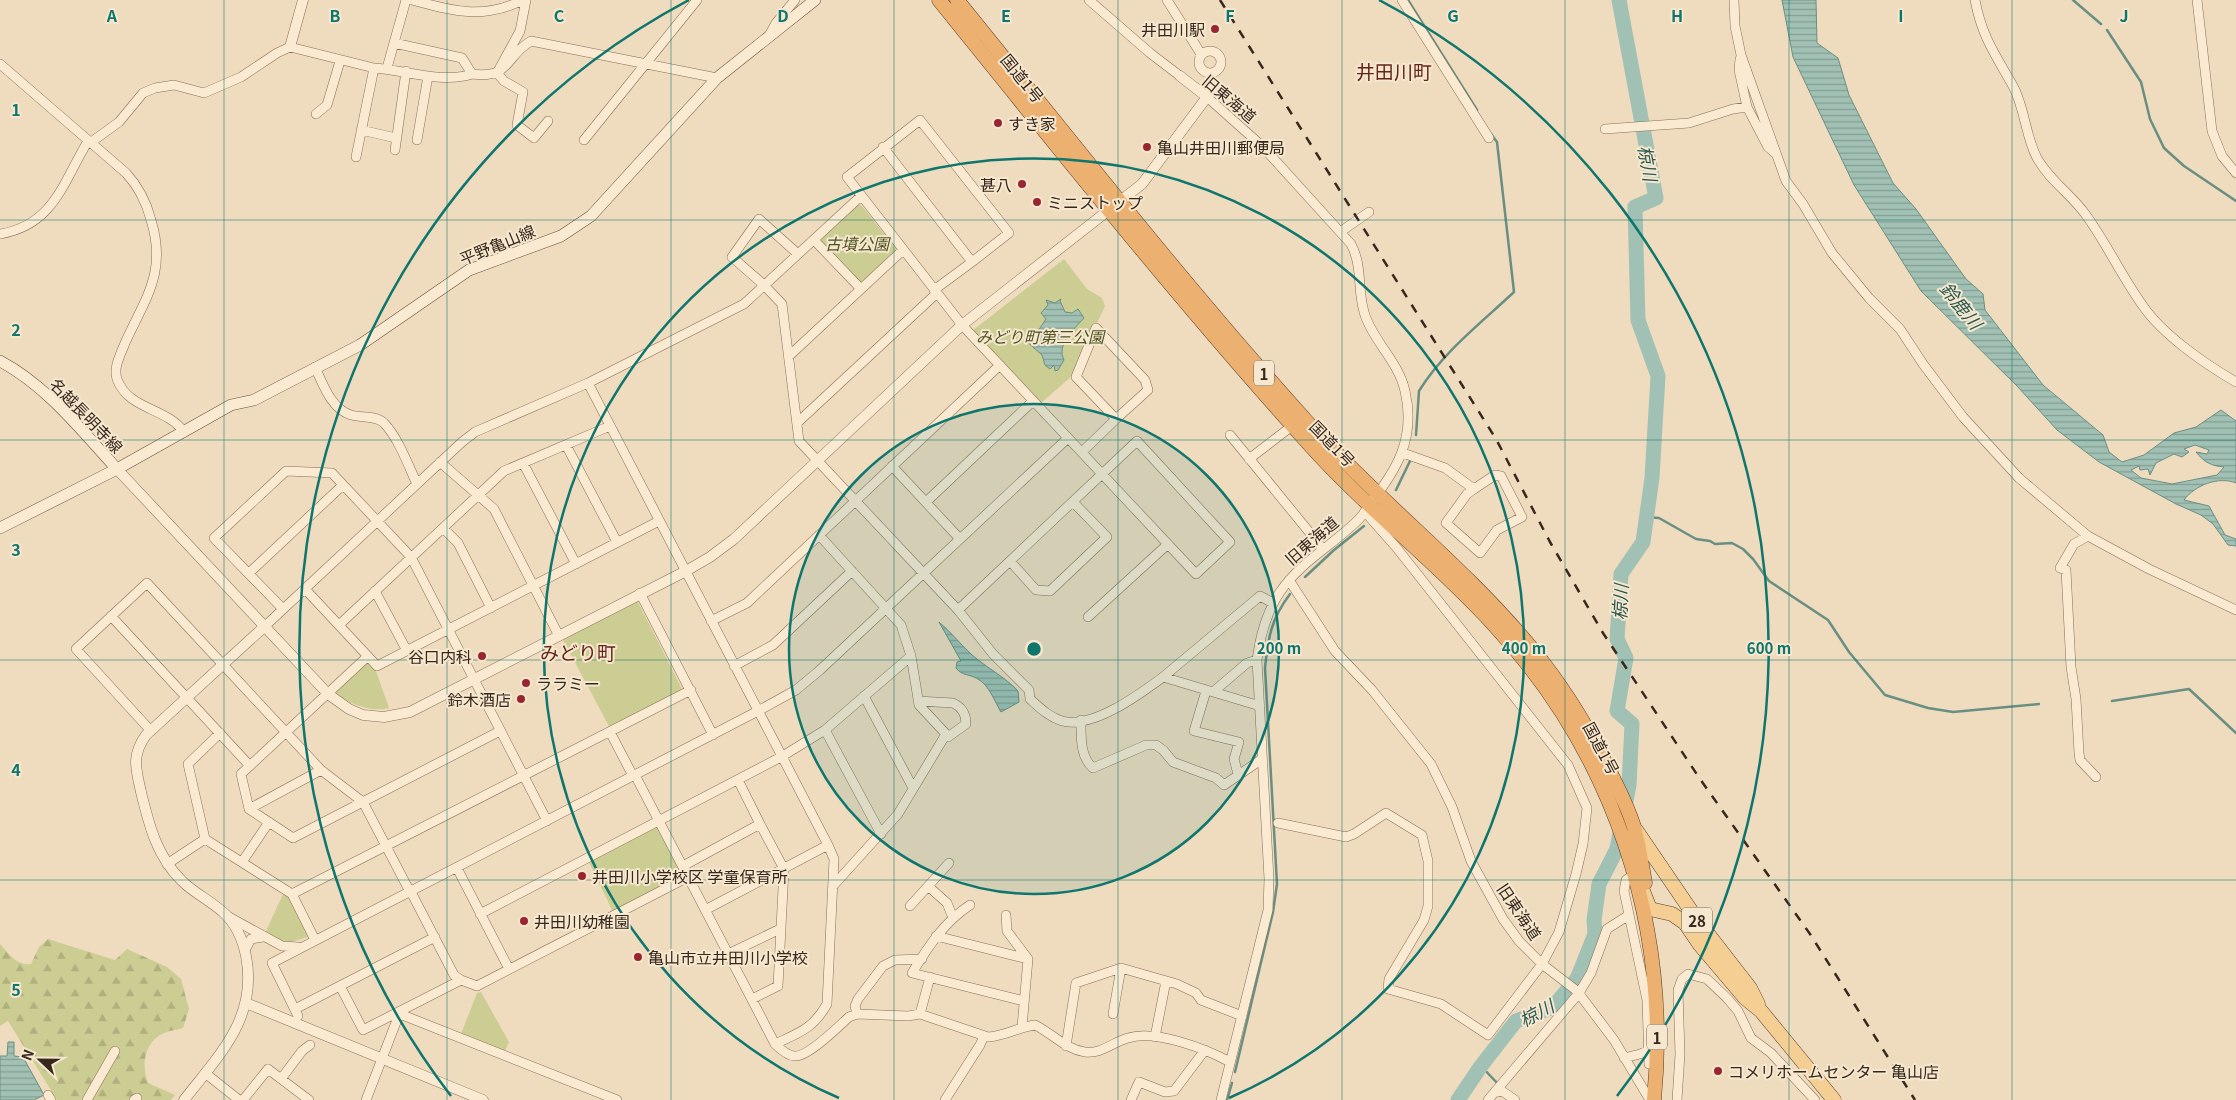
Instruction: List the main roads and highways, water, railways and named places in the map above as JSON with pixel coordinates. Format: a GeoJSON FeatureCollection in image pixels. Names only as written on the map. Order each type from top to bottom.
{"type":"FeatureCollection","features":[{"type":"Feature","properties":{"kind":"highway","name":"国道1号"},"geometry":{"type":"LineString","coordinates":[[939,0],[1108,211],[1206,328],[1292,426],[1367,509],[1442,572],[1496,626],[1546,687],[1585,750],[1610,804],[1628,852],[1649,933]]}},
{"type":"Feature","properties":{"kind":"highway","name":"国道1号"},"geometry":{"type":"LineString","coordinates":[[957,0],[1120,202],[1309,424],[1353,471],[1460,572],[1532,649],[1556,680],[1588,731],[1622,796],[1634,827],[1650,909],[1649,933],[1658,1062],[1649,1099]]}},
{"type":"Feature","properties":{"kind":"main road","name":"平野亀山線"},"geometry":{"type":"LineString","coordinates":[[117,469],[231,405],[254,400],[360,345],[470,270],[561,236],[578,226],[591,216],[717,78],[815,0]]}},
{"type":"Feature","properties":{"kind":"main road","name":"名越長明寺線"},"geometry":{"type":"LineString","coordinates":[[0,361],[22,374],[48,396],[117,469],[0,528]]}},
{"type":"Feature","properties":{"kind":"main road","name":"28"},"geometry":{"type":"LineString","coordinates":[[1634,827],[1692,914],[1750,988],[1761,1011]]}},
{"type":"Feature","properties":{"kind":"main road"},"geometry":{"type":"LineString","coordinates":[[1628,852],[1650,909]]}},
{"type":"Feature","properties":{"kind":"main road","name":"28"},"geometry":{"type":"LineString","coordinates":[[1650,909],[1672,914],[1679,918],[1700,946],[1745,998],[1761,1011],[1834,1100]]}},
{"type":"Feature","properties":{"kind":"water","name":"鈴鹿川"},"geometry":{"type":"Polygon","coordinates":[[[1782,0],[1816,0],[1817,43],[1838,58],[1849,95],[1893,183],[1916,209],[1966,279],[1983,294],[1985,310],[2043,385],[2103,435],[2109,452],[2122,462],[2144,455],[2174,433],[2196,427],[2221,410],[2236,421],[2236,483],[2215,481],[2208,483],[2194,490],[2184,500],[2209,506],[2225,535],[2236,539],[2236,546],[2228,545],[2213,524],[2201,515],[2176,504],[2099,462],[2057,430],[2017,386],[1921,291],[1854,185],[1793,57],[1782,0]],[[2195,445],[2184,449],[2189,452],[2182,457],[2174,454],[2156,463],[2150,475],[2148,469],[2140,470],[2139,466],[2131,470],[2141,478],[2172,484],[2217,475],[2224,467],[2208,463],[2196,452],[2207,454],[2209,450],[2195,445]]]}},
{"type":"Feature","properties":{"kind":"water"},"geometry":{"type":"Polygon","coordinates":[[[1061,299],[1060,301],[1065,312],[1072,313],[1078,309],[1084,318],[1064,343],[1062,354],[1064,360],[1058,370],[1055,371],[1054,365],[1050,369],[1045,365],[1042,355],[1025,340],[1039,338],[1038,331],[1046,319],[1041,313],[1048,305],[1046,300],[1055,303],[1061,299]]]}},
{"type":"Feature","properties":{"kind":"water"},"geometry":{"type":"Polygon","coordinates":[[[939,622],[972,655],[1018,691],[1019,702],[1001,712],[989,689],[982,682],[975,677],[958,671],[956,668],[957,662],[961,661],[939,622]]]}},
{"type":"Feature","properties":{"kind":"water"},"geometry":{"type":"Polygon","coordinates":[[[8,1042],[14,1042],[14,1056],[23,1057],[44,1095],[34,1100],[0,1100],[0,1056],[7,1056],[8,1042]]]}},
{"type":"Feature","properties":{"kind":"waterway"},"geometry":{"type":"LineString","coordinates":[[1408,0],[1477,110]]}},
{"type":"Feature","properties":{"kind":"waterway","name":"椋川"},"geometry":{"type":"LineString","coordinates":[[1458,1100],[1481,1066],[1516,1021],[1553,1007],[1577,979],[1595,934],[1594,920],[1599,884],[1617,849],[1629,785],[1632,724],[1617,711],[1626,658],[1617,639],[1621,574],[1643,542],[1652,478],[1658,376],[1638,320],[1635,207],[1656,198],[1619,0]]}},
{"type":"Feature","properties":{"kind":"waterway"},"geometry":{"type":"LineString","coordinates":[[2073,0],[2101,24]]}},
{"type":"Feature","properties":{"kind":"waterway"},"geometry":{"type":"LineString","coordinates":[[2107,30],[2141,82],[2150,119],[2164,148],[2184,166],[2236,201]]}},
{"type":"Feature","properties":{"kind":"waterway"},"geometry":{"type":"LineString","coordinates":[[1416,435],[1419,391],[1439,363],[1463,338],[1514,292],[1497,142],[1491,134]]}},
{"type":"Feature","properties":{"kind":"waterway"},"geometry":{"type":"LineString","coordinates":[[1396,490],[1410,461]]}},
{"type":"Feature","properties":{"kind":"waterway"},"geometry":{"type":"LineString","coordinates":[[1647,517],[1659,518],[1696,539],[1710,541],[1715,544],[1732,543],[1743,549],[1769,581],[1828,620],[1849,652],[1885,695],[1928,708],[1953,712],[2039,704]]}},
{"type":"Feature","properties":{"kind":"waterway"},"geometry":{"type":"LineString","coordinates":[[1305,577],[1364,526]]}},
{"type":"Feature","properties":{"kind":"waterway"},"geometry":{"type":"LineString","coordinates":[[1235,1072],[1273,912],[1277,884],[1265,668],[1275,620],[1290,594]]}},
{"type":"Feature","properties":{"kind":"waterway"},"geometry":{"type":"LineString","coordinates":[[2112,701],[2189,689],[2236,733]]}},
{"type":"Feature","properties":{"kind":"waterway"},"geometry":{"type":"LineString","coordinates":[[1481,1066],[1499,1085]]}},
{"type":"Feature","properties":{"kind":"waterway"},"geometry":{"type":"LineString","coordinates":[[1227,1100],[1232,1083]]}},
{"type":"Feature","properties":{"kind":"railway"},"geometry":{"type":"LineString","coordinates":[[1220,0],[1496,439],[1550,542],[1603,633],[1700,779],[1810,934],[1915,1100]]}},
{"type":"Feature","properties":{"kind":"place","name":"井田川駅"},"geometry":{"type":"Point","coordinates":[1215,29]}},
{"type":"Feature","properties":{"kind":"place","name":"すき家"},"geometry":{"type":"Point","coordinates":[998,123]}},
{"type":"Feature","properties":{"kind":"place","name":"亀山井田川郵便局"},"geometry":{"type":"Point","coordinates":[1147,147]}},
{"type":"Feature","properties":{"kind":"place","name":"甚八"},"geometry":{"type":"Point","coordinates":[1022,184]}},
{"type":"Feature","properties":{"kind":"place","name":"ミニストップ"},"geometry":{"type":"Point","coordinates":[1037,202]}},
{"type":"Feature","properties":{"kind":"place","name":"谷口内科"},"geometry":{"type":"Point","coordinates":[482,656]}},
{"type":"Feature","properties":{"kind":"place","name":"ララミー"},"geometry":{"type":"Point","coordinates":[526,683]}},
{"type":"Feature","properties":{"kind":"place","name":"鈴木酒店"},"geometry":{"type":"Point","coordinates":[521,699]}},
{"type":"Feature","properties":{"kind":"place","name":"井田川小学校区 学童保育所"},"geometry":{"type":"Point","coordinates":[582,876]}},
{"type":"Feature","properties":{"kind":"place","name":"井田川幼稚園"},"geometry":{"type":"Point","coordinates":[524,921]}},
{"type":"Feature","properties":{"kind":"place","name":"亀山市立井田川小学校"},"geometry":{"type":"Point","coordinates":[638,957]}},
{"type":"Feature","properties":{"kind":"place","name":"コメリホームセンター 亀山店"},"geometry":{"type":"Point","coordinates":[1718,1071]}},
{"type":"Feature","properties":{"kind":"district","name":"井田川町"},"geometry":{"type":"Point","coordinates":[1394,70]}},
{"type":"Feature","properties":{"kind":"district","name":"みどり町"},"geometry":{"type":"Point","coordinates":[578,651]}},
{"type":"Feature","properties":{"kind":"park label","name":"古墳公園"},"geometry":{"type":"Point","coordinates":[857,243]}},
{"type":"Feature","properties":{"kind":"park label","name":"みどり町第三公園"},"geometry":{"type":"Point","coordinates":[1040,336]}}]}
